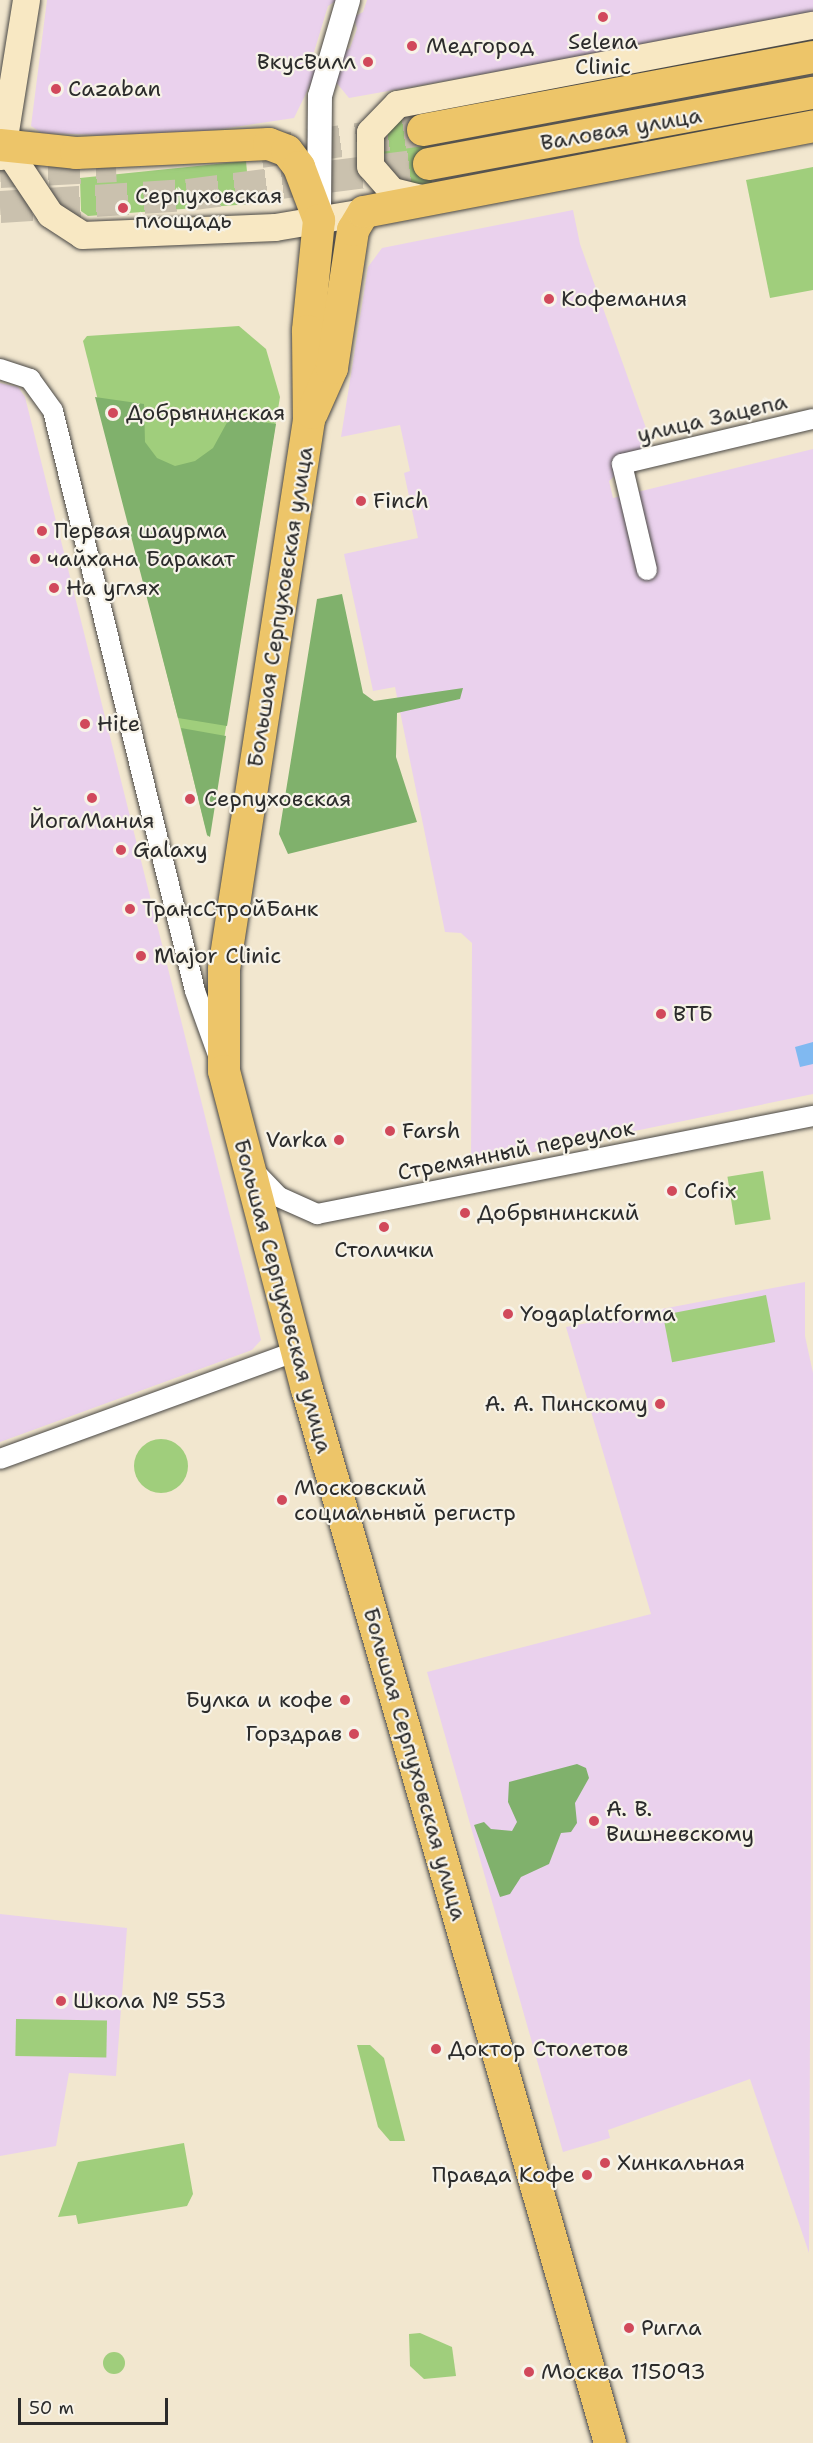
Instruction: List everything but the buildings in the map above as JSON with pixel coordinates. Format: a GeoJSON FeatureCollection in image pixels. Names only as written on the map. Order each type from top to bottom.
{"type":"FeatureCollection","features":[{"type":"Feature","properties":{"kind":"main road"},"geometry":{"type":"LineString","coordinates":[[26,0],[21,52],[1,147],[50,214],[82,235],[274,227],[364,212],[813,126]]}},
{"type":"Feature","properties":{"kind":"main road"},"geometry":{"type":"LineString","coordinates":[[435,198],[392,191],[370,166],[370,132],[397,105],[813,25]]}},
{"type":"Feature","properties":{"kind":"main road","name":"Валовая улица"},"geometry":{"type":"LineString","coordinates":[[423,130],[813,57]]}},
{"type":"Feature","properties":{"kind":"main road","name":"Валовая улица"},"geometry":{"type":"LineString","coordinates":[[429,164],[813,93]]}},
{"type":"Feature","properties":{"kind":"main road"},"geometry":{"type":"LineString","coordinates":[[1,147],[76,153],[269,144],[287,151],[299,167],[319,220]]}},
{"type":"Feature","properties":{"kind":"main road"},"geometry":{"type":"LineString","coordinates":[[309,420],[332,368],[353,230],[364,212]]}},
{"type":"Feature","properties":{"kind":"main road","name":"Большая Серпуховская улица"},"geometry":{"type":"LineString","coordinates":[[319,220],[307,371],[309,420],[224,969],[224,1071],[245,1161],[296,1351],[610,2443]]}},
{"type":"Feature","properties":{"kind":"street"},"geometry":{"type":"LineString","coordinates":[[319,220],[320,96],[348,0]]}},
{"type":"Feature","properties":{"kind":"street"},"geometry":{"type":"LineString","coordinates":[[0,369],[30,379],[53,411],[195,991],[224,1071]]}},
{"type":"Feature","properties":{"kind":"street","name":"улица Зацепа"},"geometry":{"type":"LineString","coordinates":[[648,570],[622,464],[813,419]]}},
{"type":"Feature","properties":{"kind":"street","name":"Стремянный переулок"},"geometry":{"type":"LineString","coordinates":[[245,1161],[279,1197],[317,1214],[813,1116]]}},
{"type":"Feature","properties":{"kind":"street"},"geometry":{"type":"LineString","coordinates":[[0,1459],[296,1351]]}},
{"type":"Feature","properties":{"kind":"shaded area"},"geometry":{"type":"Polygon","coordinates":[[[47,0],[337,0],[328,6],[314,52],[317,71],[294,118],[195,133],[100,135],[42,133],[31,126],[47,0]]]}},
{"type":"Feature","properties":{"kind":"shaded area"},"geometry":{"type":"Polygon","coordinates":[[[367,0],[813,0],[813,15],[349,98],[335,81],[341,54],[350,48],[357,29],[354,17],[363,12],[367,0]]]}},
{"type":"Feature","properties":{"kind":"shaded area"},"geometry":{"type":"Polygon","coordinates":[[[573,210],[580,244],[651,442],[609,481],[613,498],[813,449],[813,1094],[471,1165],[472,943],[461,933],[445,932],[395,687],[373,691],[344,554],[418,538],[404,473],[410,471],[400,425],[341,437],[368,267],[382,248],[573,210]]]}},
{"type":"Feature","properties":{"kind":"shaded area"},"geometry":{"type":"Polygon","coordinates":[[[0,383],[18,387],[25,397],[261,1340],[252,1350],[0,1442],[0,383]]]}},
{"type":"Feature","properties":{"kind":"shaded area"},"geometry":{"type":"Polygon","coordinates":[[[805,1282],[805,1336],[813,1373],[809,2253],[750,2079],[608,2130],[610,2138],[563,2152],[427,1672],[651,1614],[566,1327],[805,1282]]]}},
{"type":"Feature","properties":{"kind":"shaded area","name":"Школа № 553"},"geometry":{"type":"Polygon","coordinates":[[[0,1914],[127,1928],[116,2076],[69,2073],[56,2146],[0,2156],[0,1914]]]}},
{"type":"Feature","properties":{"kind":"green space"},"geometry":{"type":"Polygon","coordinates":[[[420,109],[433,188],[409,187],[382,168],[381,135],[402,114],[420,109]]]}},
{"type":"Feature","properties":{"kind":"green space"},"geometry":{"type":"Polygon","coordinates":[[[246,161],[250,204],[88,216],[81,211],[80,178],[246,161]]]}},
{"type":"Feature","properties":{"kind":"green space"},"geometry":{"type":"Polygon","coordinates":[[[813,167],[813,290],[770,298],[746,180],[813,167]]]}},
{"type":"Feature","properties":{"kind":"green space"},"geometry":{"type":"Polygon","coordinates":[[[239,326],[266,349],[280,397],[208,837],[83,341],[87,336],[239,326]]]}},
{"type":"Feature","properties":{"kind":"green space"},"geometry":{"type":"Polygon","coordinates":[[[95,397],[144,404],[145,442],[157,458],[175,466],[195,461],[213,448],[230,417],[276,424],[227,726],[178,718],[95,397]]]}},
{"type":"Feature","properties":{"kind":"green space"},"geometry":{"type":"Polygon","coordinates":[[[342,594],[363,693],[374,701],[463,688],[460,699],[397,713],[396,757],[417,822],[288,854],[279,834],[317,599],[342,594]]]}},
{"type":"Feature","properties":{"kind":"green space"},"geometry":{"type":"Polygon","coordinates":[[[181,728],[226,736],[210,837],[207,835],[181,728]]]}},
{"type":"Feature","properties":{"kind":"green space"},"geometry":{"type":"Polygon","coordinates":[[[763,1171],[771,1219],[735,1225],[727,1177],[763,1171]]]}},
{"type":"Feature","properties":{"kind":"green space"},"geometry":{"type":"Polygon","coordinates":[[[766,1295],[775,1342],[672,1362],[663,1315],[766,1295]]]}},
{"type":"Feature","properties":{"kind":"green space"},"geometry":{"type":"Polygon","coordinates":[[[161,1439],[180,1447],[188,1466],[180,1485],[161,1493],[142,1485],[134,1466],[142,1447],[161,1439]]]}},
{"type":"Feature","properties":{"kind":"green space"},"geometry":{"type":"Polygon","coordinates":[[[577,1764],[586,1768],[589,1778],[575,1803],[577,1823],[571,1832],[561,1833],[549,1864],[521,1877],[510,1894],[500,1897],[474,1825],[484,1822],[491,1829],[512,1831],[517,1822],[508,1802],[509,1782],[577,1764]]]}},
{"type":"Feature","properties":{"kind":"green space"},"geometry":{"type":"Polygon","coordinates":[[[16,2019],[107,2021],[106,2058],[15,2056],[16,2019]]]}},
{"type":"Feature","properties":{"kind":"green space"},"geometry":{"type":"Polygon","coordinates":[[[357,2045],[370,2045],[384,2058],[405,2141],[390,2141],[378,2127],[357,2045]]]}},
{"type":"Feature","properties":{"kind":"green space"},"geometry":{"type":"Polygon","coordinates":[[[184,2143],[193,2194],[187,2206],[78,2224],[76,2215],[58,2217],[78,2162],[184,2143]]]}},
{"type":"Feature","properties":{"kind":"green space"},"geometry":{"type":"Polygon","coordinates":[[[420,2333],[452,2347],[456,2376],[424,2379],[410,2366],[409,2334],[420,2333]]]}},
{"type":"Feature","properties":{"kind":"green space"},"geometry":{"type":"Polygon","coordinates":[[[114,2352],[124,2359],[125,2363],[118,2373],[114,2374],[104,2367],[103,2363],[110,2353],[114,2352]]]}},
{"type":"Feature","properties":{"kind":"water"},"geometry":{"type":"Polygon","coordinates":[[[813,1042],[813,1064],[800,1067],[795,1047],[813,1042]]]}},
{"type":"Feature","properties":{"kind":"tunnel"},"geometry":{"type":"LineString","coordinates":[[261,152],[423,130]]}},
{"type":"Feature","properties":{"kind":"tunnel"},"geometry":{"type":"LineString","coordinates":[[0,207],[187,195],[429,164]]}},
{"type":"Feature","properties":{"kind":"tunnel"},"geometry":{"type":"LineString","coordinates":[[0,172],[116,166]]}},
{"type":"Feature","properties":{"kind":"place","name":"Selena Clinic"},"geometry":{"type":"Point","coordinates":[603,17]}},
{"type":"Feature","properties":{"kind":"place","name":"Медгород"},"geometry":{"type":"Point","coordinates":[412,46]}},
{"type":"Feature","properties":{"kind":"place","name":"ВкусВилл"},"geometry":{"type":"Point","coordinates":[368,62]}},
{"type":"Feature","properties":{"kind":"place","name":"Cazaban"},"geometry":{"type":"Point","coordinates":[56,89]}},
{"type":"Feature","properties":{"kind":"place","name":"Серпуховская площадь"},"geometry":{"type":"Point","coordinates":[123,208]}},
{"type":"Feature","properties":{"kind":"place","name":"Кофемания"},"geometry":{"type":"Point","coordinates":[549,299]}},
{"type":"Feature","properties":{"kind":"place","name":"Добрынинская"},"geometry":{"type":"Point","coordinates":[113,413]}},
{"type":"Feature","properties":{"kind":"place","name":"Finch"},"geometry":{"type":"Point","coordinates":[361,501]}},
{"type":"Feature","properties":{"kind":"place","name":"Первая шаурма"},"geometry":{"type":"Point","coordinates":[42,531]}},
{"type":"Feature","properties":{"kind":"place","name":"чайхана Баракат"},"geometry":{"type":"Point","coordinates":[35,559]}},
{"type":"Feature","properties":{"kind":"place","name":"На углях"},"geometry":{"type":"Point","coordinates":[54,588]}},
{"type":"Feature","properties":{"kind":"place","name":"Hite"},"geometry":{"type":"Point","coordinates":[85,724]}},
{"type":"Feature","properties":{"kind":"place","name":"ЙогаМания"},"geometry":{"type":"Point","coordinates":[92,798]}},
{"type":"Feature","properties":{"kind":"place","name":"Серпуховская"},"geometry":{"type":"Point","coordinates":[190,799]}},
{"type":"Feature","properties":{"kind":"place","name":"Galaxy"},"geometry":{"type":"Point","coordinates":[121,850]}},
{"type":"Feature","properties":{"kind":"place","name":"ТрансСтройБанк"},"geometry":{"type":"Point","coordinates":[130,909]}},
{"type":"Feature","properties":{"kind":"place","name":"Major Clinic"},"geometry":{"type":"Point","coordinates":[141,956]}},
{"type":"Feature","properties":{"kind":"place","name":"ВТБ"},"geometry":{"type":"Point","coordinates":[661,1014]}},
{"type":"Feature","properties":{"kind":"place","name":"Farsh"},"geometry":{"type":"Point","coordinates":[390,1131]}},
{"type":"Feature","properties":{"kind":"place","name":"Varka"},"geometry":{"type":"Point","coordinates":[339,1140]}},
{"type":"Feature","properties":{"kind":"place","name":"Cofix"},"geometry":{"type":"Point","coordinates":[672,1191]}},
{"type":"Feature","properties":{"kind":"place","name":"Добрынинский"},"geometry":{"type":"Point","coordinates":[465,1213]}},
{"type":"Feature","properties":{"kind":"place","name":"Столички"},"geometry":{"type":"Point","coordinates":[384,1227]}},
{"type":"Feature","properties":{"kind":"place","name":"Yogaplatforma"},"geometry":{"type":"Point","coordinates":[508,1314]}},
{"type":"Feature","properties":{"kind":"place","name":"А. А. Пинскому"},"geometry":{"type":"Point","coordinates":[660,1404]}},
{"type":"Feature","properties":{"kind":"place","name":"Московский социальный регистр"},"geometry":{"type":"Point","coordinates":[282,1500]}},
{"type":"Feature","properties":{"kind":"place","name":"Булка и кофе"},"geometry":{"type":"Point","coordinates":[345,1700]}},
{"type":"Feature","properties":{"kind":"place","name":"Горздрав"},"geometry":{"type":"Point","coordinates":[354,1734]}},
{"type":"Feature","properties":{"kind":"place","name":"А. В. Вишневскому"},"geometry":{"type":"Point","coordinates":[594,1821]}},
{"type":"Feature","properties":{"kind":"place","name":"Школа № 553"},"geometry":{"type":"Point","coordinates":[61,2001]}},
{"type":"Feature","properties":{"kind":"place","name":"Доктор Столетов"},"geometry":{"type":"Point","coordinates":[436,2049]}},
{"type":"Feature","properties":{"kind":"place","name":"Хинкальная"},"geometry":{"type":"Point","coordinates":[605,2163]}},
{"type":"Feature","properties":{"kind":"place","name":"Правда Кофе"},"geometry":{"type":"Point","coordinates":[587,2175]}},
{"type":"Feature","properties":{"kind":"place","name":"Ригла"},"geometry":{"type":"Point","coordinates":[629,2328]}},
{"type":"Feature","properties":{"kind":"place","name":"Москва 115093"},"geometry":{"type":"Point","coordinates":[529,2372]}}]}
